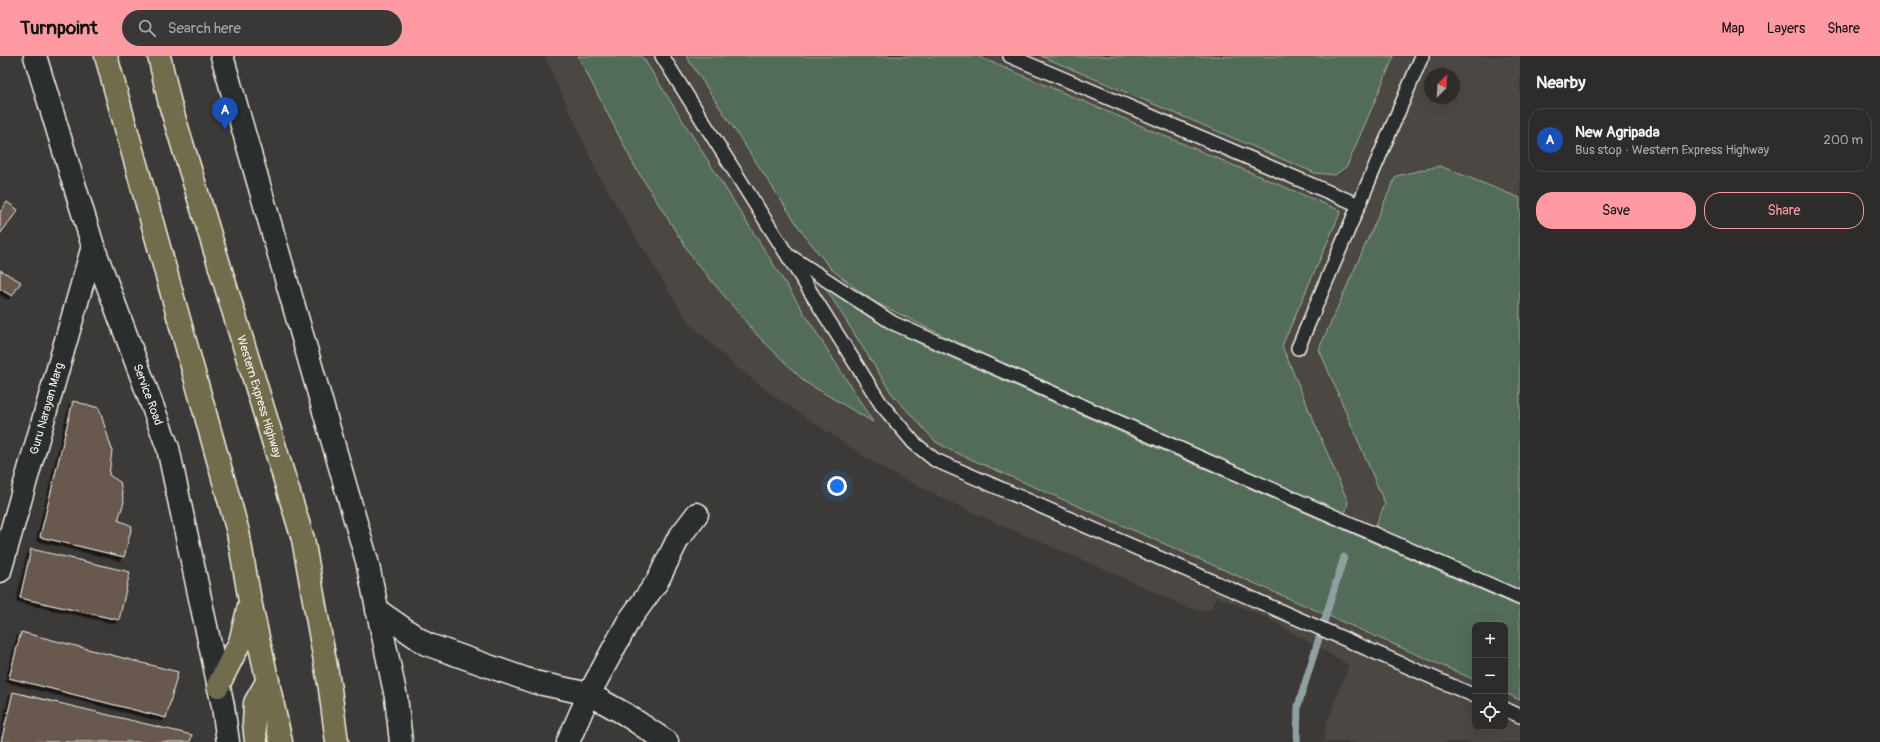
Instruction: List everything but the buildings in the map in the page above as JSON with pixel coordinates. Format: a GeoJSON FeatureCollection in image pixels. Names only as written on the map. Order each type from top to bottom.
{"type":"FeatureCollection","features":[{"type":"Feature","properties":{"kind":"highway"},"geometry":{"type":"LineString","coordinates":[[106,56],[238,532],[250,601],[281,742]]}},
{"type":"Feature","properties":{"kind":"highway","name":"Western Express Highway"},"geometry":{"type":"LineString","coordinates":[[159,56],[170,104],[303,538],[330,689],[337,742]]}},
{"type":"Feature","properties":{"kind":"highway"},"geometry":{"type":"LineString","coordinates":[[218,686],[240,642],[250,601]]}},
{"type":"Feature","properties":{"kind":"highway"},"geometry":{"type":"LineString","coordinates":[[255,733],[255,703],[268,680]]}},
{"type":"Feature","properties":{"kind":"street","name":"Service Road"},"geometry":{"type":"LineString","coordinates":[[35,56],[93,246],[168,448],[218,686],[228,742]]}},
{"type":"Feature","properties":{"kind":"street"},"geometry":{"type":"LineString","coordinates":[[222,56],[363,546],[396,698],[401,742]]}},
{"type":"Feature","properties":{"kind":"street","name":"Guru Narayan Marg"},"geometry":{"type":"LineString","coordinates":[[0,571],[93,246]]}},
{"type":"Feature","properties":{"kind":"street"},"geometry":{"type":"LineString","coordinates":[[568,742],[589,694],[628,622],[657,582],[678,539],[697,514]]}},
{"type":"Feature","properties":{"kind":"street"},"geometry":{"type":"LineString","coordinates":[[377,610],[426,644],[534,682],[589,694],[625,714],[667,742]]}},
{"type":"Feature","properties":{"kind":"lane"},"geometry":{"type":"LineString","coordinates":[[662,56],[882,404],[914,443],[935,460],[1472,695]]}},
{"type":"Feature","properties":{"kind":"lane"},"geometry":{"type":"LineString","coordinates":[[1010,56],[1359,205]]}},
{"type":"Feature","properties":{"kind":"lane"},"geometry":{"type":"LineString","coordinates":[[1298,348],[1422,56]]}},
{"type":"Feature","properties":{"kind":"lane"},"geometry":{"type":"LineString","coordinates":[[787,255],[892,324],[1520,598]]}},
{"type":"Feature","properties":{"kind":"lane"},"geometry":{"type":"LineString","coordinates":[[1508,710],[1520,716]]}},
{"type":"Feature","properties":{"kind":"shaded area"},"geometry":{"type":"Polygon","coordinates":[[[545,56],[1520,56],[1520,742],[1324,742],[1325,728],[1349,665],[1267,618],[1216,596],[1211,609],[1201,611],[1186,607],[1115,574],[969,511],[882,468],[778,399],[736,367],[688,322],[598,175],[545,56]]]}},
{"type":"Feature","properties":{"kind":"green space"},"geometry":{"type":"Polygon","coordinates":[[[578,56],[642,56],[873,422],[805,382],[757,335],[694,260],[635,167],[578,56]]]}},
{"type":"Feature","properties":{"kind":"green space"},"geometry":{"type":"Polygon","coordinates":[[[686,56],[977,56],[1341,211],[1282,346],[1348,502],[1345,514],[950,339],[871,300],[831,269],[802,232],[686,56]]]}},
{"type":"Feature","properties":{"kind":"green space"},"geometry":{"type":"Polygon","coordinates":[[[1041,56],[1394,56],[1347,166],[1335,175],[1315,173],[1041,56]]]}},
{"type":"Feature","properties":{"kind":"green space"},"geometry":{"type":"Polygon","coordinates":[[[1440,166],[1520,198],[1520,592],[1374,529],[1385,504],[1319,349],[1396,176],[1440,166]]]}},
{"type":"Feature","properties":{"kind":"green space"},"geometry":{"type":"Polygon","coordinates":[[[825,287],[869,317],[918,343],[1520,607],[1520,700],[1508,694],[1508,622],[1472,622],[1472,679],[950,450],[936,442],[892,394],[825,287]]]}},
{"type":"Feature","properties":{"kind":"waterway"},"geometry":{"type":"LineString","coordinates":[[1297,742],[1298,706],[1344,557]]}},
{"type":"Feature","properties":{"kind":"place","name":"New Agripada"},"geometry":{"type":"Point","coordinates":[225,130]}}]}
